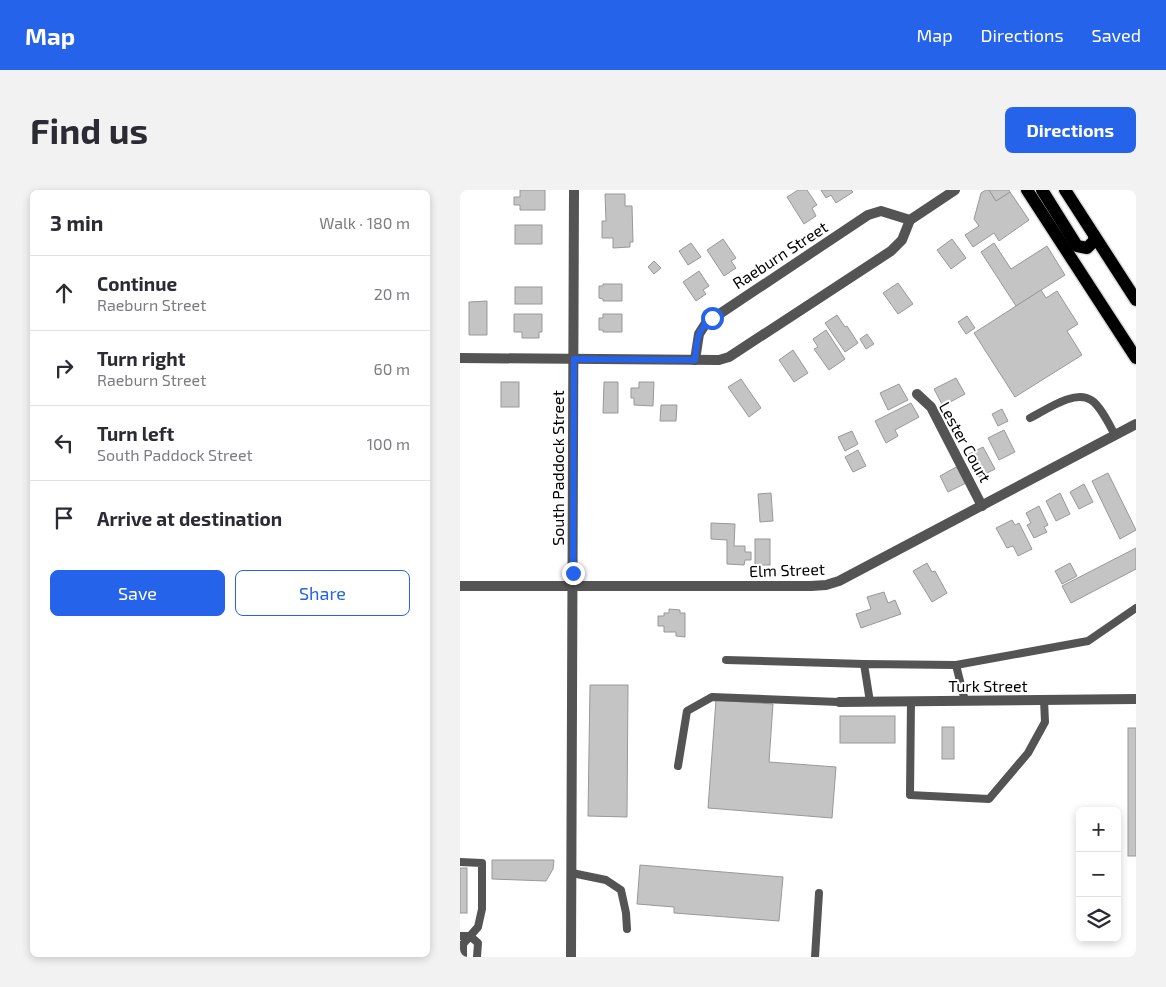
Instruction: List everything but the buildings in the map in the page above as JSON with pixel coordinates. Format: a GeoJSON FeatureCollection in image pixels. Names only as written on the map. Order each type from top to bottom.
{"type":"FeatureCollection","features":[{"type":"Feature","properties":{"kind":"main road"},"geometry":{"type":"LineString","coordinates":[[1027,190],[1136,358]]}},
{"type":"Feature","properties":{"kind":"main road"},"geometry":{"type":"LineString","coordinates":[[1042,190],[1077,246],[1087,248],[1095,237]]}},
{"type":"Feature","properties":{"kind":"main road"},"geometry":{"type":"LineString","coordinates":[[1065,190],[1136,300]]}},
{"type":"Feature","properties":{"kind":"street","name":"South Paddock Street"},"geometry":{"type":"LineString","coordinates":[[572,957],[574,190]]}},
{"type":"Feature","properties":{"kind":"street"},"geometry":{"type":"LineString","coordinates":[[460,358],[724,359],[743,349],[891,251],[902,240],[910,220],[955,190]]}},
{"type":"Feature","properties":{"kind":"street","name":"Raeburn Street"},"geometry":{"type":"LineString","coordinates":[[695,360],[698,334],[706,323],[860,220],[872,213],[881,211],[910,220]]}},
{"type":"Feature","properties":{"kind":"street","name":"Lester Court"},"geometry":{"type":"LineString","coordinates":[[917,394],[931,407],[982,506]]}},
{"type":"Feature","properties":{"kind":"street","name":"Elm Street"},"geometry":{"type":"LineString","coordinates":[[460,586],[826,585],[839,581],[1136,424]]}},
{"type":"Feature","properties":{"kind":"street","name":"Turk Street"},"geometry":{"type":"LineString","coordinates":[[840,702],[1136,699]]}},
{"type":"Feature","properties":{"kind":"lane"},"geometry":{"type":"LineString","coordinates":[[1030,418],[1070,398],[1081,397],[1091,399],[1098,406],[1116,435]]}},
{"type":"Feature","properties":{"kind":"lane"},"geometry":{"type":"LineString","coordinates":[[726,660],[956,665],[1088,641],[1136,608]]}},
{"type":"Feature","properties":{"kind":"lane"},"geometry":{"type":"LineString","coordinates":[[864,664],[870,702]]}},
{"type":"Feature","properties":{"kind":"lane"},"geometry":{"type":"LineString","coordinates":[[956,665],[965,701]]}},
{"type":"Feature","properties":{"kind":"lane"},"geometry":{"type":"LineString","coordinates":[[678,766],[687,711],[712,697],[840,702]]}},
{"type":"Feature","properties":{"kind":"lane"},"geometry":{"type":"LineString","coordinates":[[911,701],[910,795],[989,799],[1028,753],[1045,722],[1044,700]]}},
{"type":"Feature","properties":{"kind":"lane"},"geometry":{"type":"LineString","coordinates":[[460,862],[482,863],[482,909],[478,927],[463,944],[463,957]]}},
{"type":"Feature","properties":{"kind":"lane"},"geometry":{"type":"LineString","coordinates":[[572,873],[606,880],[621,890],[627,929]]}},
{"type":"Feature","properties":{"kind":"lane"},"geometry":{"type":"LineString","coordinates":[[815,957],[819,893]]}},
{"type":"Feature","properties":{"kind":"lane"},"geometry":{"type":"LineString","coordinates":[[460,936],[470,936],[478,943],[477,957]]}},
{"type":"Feature","properties":{"kind":"route"},"geometry":{"type":"LineString","coordinates":[[573,573],[574,359],[695,360],[698,334],[712,318]]}}]}
